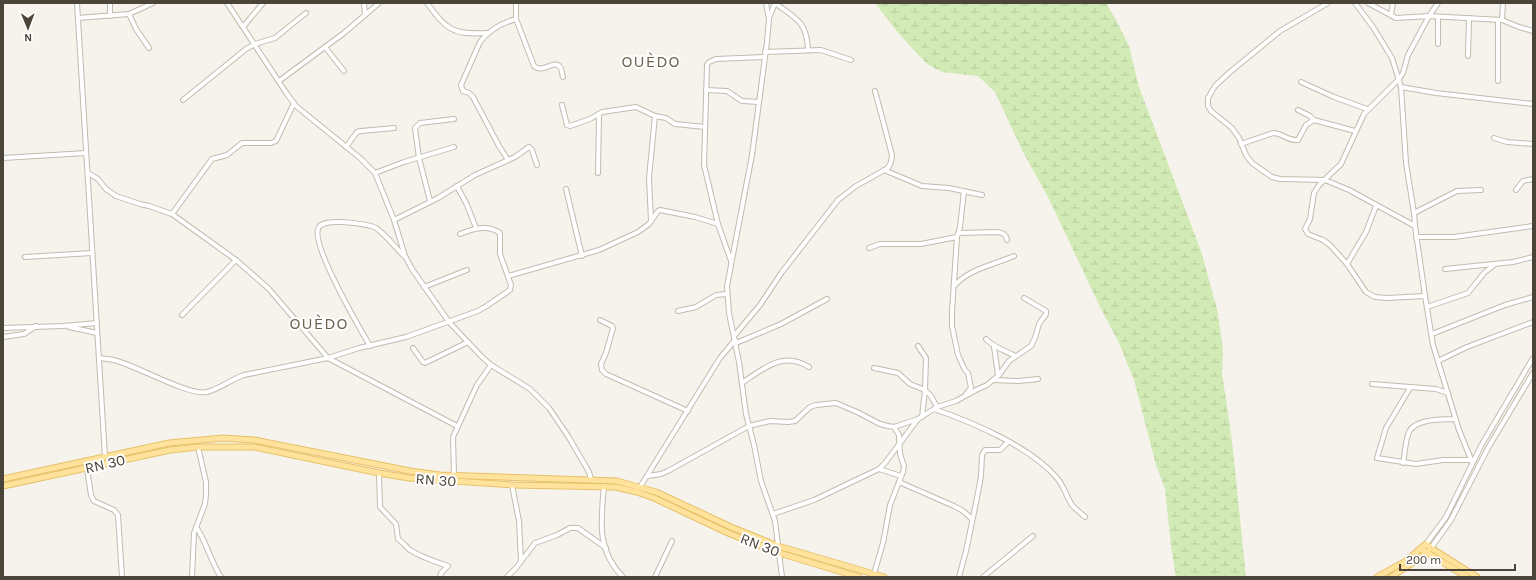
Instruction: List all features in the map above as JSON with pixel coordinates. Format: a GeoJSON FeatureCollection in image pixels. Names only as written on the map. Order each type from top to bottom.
{"type":"FeatureCollection","features":[{"type":"Feature","properties":{"kind":"main road","name":"RN 30"},"geometry":{"type":"LineString","coordinates":[[3,479],[169,443],[237,439],[254,440],[410,471],[454,475],[617,481],[656,492],[731,527],[778,546],[874,576],[884,577]]}},
{"type":"Feature","properties":{"kind":"main road","name":"RN 30"},"geometry":{"type":"LineString","coordinates":[[3,486],[170,450],[198,447],[254,447],[379,473],[432,480],[512,485],[604,486],[630,490],[654,498],[728,533],[779,553],[859,577]]}},
{"type":"Feature","properties":{"kind":"main road"},"geometry":{"type":"LineString","coordinates":[[1377,577],[1406,561],[1426,544],[1477,577]]}},
{"type":"Feature","properties":{"kind":"main road"},"geometry":{"type":"LineString","coordinates":[[1391,577],[1431,548]]}},
{"type":"Feature","properties":{"kind":"main road"},"geometry":{"type":"LineString","coordinates":[[1421,549],[1467,577]]}},
{"type":"Feature","properties":{"kind":"street"},"geometry":{"type":"LineString","coordinates":[[77,3],[105,456]]}},
{"type":"Feature","properties":{"kind":"street"},"geometry":{"type":"LineString","coordinates":[[110,3],[110,16]]}},
{"type":"Feature","properties":{"kind":"street"},"geometry":{"type":"LineString","coordinates":[[78,18],[129,14],[153,3]]}},
{"type":"Feature","properties":{"kind":"street"},"geometry":{"type":"LineString","coordinates":[[227,3],[294,102],[360,158],[375,173],[394,220],[405,256],[412,269],[449,322],[491,365],[530,389],[549,408],[568,436],[589,472],[591,479]]}},
{"type":"Feature","properties":{"kind":"street"},"geometry":{"type":"LineString","coordinates":[[243,26],[263,3]]}},
{"type":"Feature","properties":{"kind":"street"},"geometry":{"type":"LineString","coordinates":[[364,3],[365,15]]}},
{"type":"Feature","properties":{"kind":"street"},"geometry":{"type":"LineString","coordinates":[[279,81],[325,47],[379,3]]}},
{"type":"Feature","properties":{"kind":"street"},"geometry":{"type":"LineString","coordinates":[[426,3],[439,19],[456,32],[466,34],[487,33],[508,21],[516,19]]}},
{"type":"Feature","properties":{"kind":"street"},"geometry":{"type":"LineString","coordinates":[[516,3],[516,19],[534,66],[537,69],[541,69],[555,64],[558,65],[563,77]]}},
{"type":"Feature","properties":{"kind":"street"},"geometry":{"type":"LineString","coordinates":[[766,3],[769,19]]}},
{"type":"Feature","properties":{"kind":"street"},"geometry":{"type":"LineString","coordinates":[[782,577],[773,514],[760,481],[754,445],[744,402],[735,340],[729,313],[727,280],[750,162],[769,19],[775,3],[802,24],[808,37],[808,50]]}},
{"type":"Feature","properties":{"kind":"street"},"geometry":{"type":"LineString","coordinates":[[1328,3],[1280,31],[1230,72],[1215,86],[1208,98],[1208,106],[1211,111],[1232,128],[1239,138],[1246,155],[1252,163],[1272,177],[1280,179],[1325,180],[1349,190],[1415,226]]}},
{"type":"Feature","properties":{"kind":"street"},"geometry":{"type":"LineString","coordinates":[[1355,3],[1373,27],[1392,58],[1399,78],[1401,87],[1406,163],[1414,213],[1416,237],[1432,334],[1438,361],[1456,419],[1472,461]]}},
{"type":"Feature","properties":{"kind":"street"},"geometry":{"type":"LineString","coordinates":[[1368,3],[1396,18],[1429,16],[1500,20],[1533,31]]}},
{"type":"Feature","properties":{"kind":"street"},"geometry":{"type":"LineString","coordinates":[[1391,14],[1393,3]]}},
{"type":"Feature","properties":{"kind":"street"},"geometry":{"type":"LineString","coordinates":[[1425,296],[1387,298],[1375,297],[1366,292],[1347,264],[1330,245],[1323,240],[1308,234],[1305,229],[1310,219],[1314,192],[1341,164],[1367,109],[1373,106],[1403,73],[1408,55],[1429,16],[1438,3]]}},
{"type":"Feature","properties":{"kind":"street"},"geometry":{"type":"LineString","coordinates":[[1498,81],[1500,20],[1503,3]]}},
{"type":"Feature","properties":{"kind":"street"},"geometry":{"type":"LineString","coordinates":[[183,100],[246,49],[255,44],[275,38],[306,13]]}},
{"type":"Feature","properties":{"kind":"street"},"geometry":{"type":"LineString","coordinates":[[129,14],[136,29],[149,48]]}},
{"type":"Feature","properties":{"kind":"street"},"geometry":{"type":"LineString","coordinates":[[1438,17],[1438,44]]}},
{"type":"Feature","properties":{"kind":"street"},"geometry":{"type":"LineString","coordinates":[[1468,56],[1469,18]]}},
{"type":"Feature","properties":{"kind":"street"},"geometry":{"type":"LineString","coordinates":[[487,33],[478,47],[461,88],[473,97],[508,160]]}},
{"type":"Feature","properties":{"kind":"street"},"geometry":{"type":"LineString","coordinates":[[325,47],[344,71]]}},
{"type":"Feature","properties":{"kind":"street"},"geometry":{"type":"LineString","coordinates":[[765,52],[820,50],[851,60]]}},
{"type":"Feature","properties":{"kind":"street"},"geometry":{"type":"LineString","coordinates":[[731,261],[718,224],[704,165],[707,65],[709,62],[716,59],[764,57]]}},
{"type":"Feature","properties":{"kind":"street"},"geometry":{"type":"LineString","coordinates":[[1301,82],[1334,97],[1367,109]]}},
{"type":"Feature","properties":{"kind":"street"},"geometry":{"type":"LineString","coordinates":[[1401,87],[1436,93],[1533,104]]}},
{"type":"Feature","properties":{"kind":"street"},"geometry":{"type":"LineString","coordinates":[[706,90],[726,91],[742,101],[759,102]]}},
{"type":"Feature","properties":{"kind":"street"},"geometry":{"type":"LineString","coordinates":[[640,487],[648,476],[651,466],[688,411],[720,358],[735,340],[782,272],[828,215],[838,200],[856,186],[884,170],[891,162],[892,155],[875,91]]}},
{"type":"Feature","properties":{"kind":"street"},"geometry":{"type":"LineString","coordinates":[[172,214],[212,159],[227,155],[242,143],[276,142],[294,102]]}},
{"type":"Feature","properties":{"kind":"street"},"geometry":{"type":"LineString","coordinates":[[562,105],[565,122],[570,126],[599,114],[636,107],[655,116],[666,118],[675,124],[682,126],[705,127]]}},
{"type":"Feature","properties":{"kind":"street"},"geometry":{"type":"LineString","coordinates":[[1298,110],[1310,116],[1314,120],[1356,130]]}},
{"type":"Feature","properties":{"kind":"street"},"geometry":{"type":"LineString","coordinates":[[598,173],[599,114]]}},
{"type":"Feature","properties":{"kind":"street"},"geometry":{"type":"LineString","coordinates":[[651,221],[649,178],[655,116]]}},
{"type":"Feature","properties":{"kind":"street"},"geometry":{"type":"LineString","coordinates":[[430,201],[419,158],[415,128],[420,123],[454,119]]}},
{"type":"Feature","properties":{"kind":"street"},"geometry":{"type":"LineString","coordinates":[[1241,144],[1273,132],[1290,139],[1298,140],[1306,125],[1314,120]]}},
{"type":"Feature","properties":{"kind":"street"},"geometry":{"type":"LineString","coordinates":[[346,147],[357,132],[394,128]]}},
{"type":"Feature","properties":{"kind":"street"},"geometry":{"type":"LineString","coordinates":[[1494,138],[1507,142],[1533,144]]}},
{"type":"Feature","properties":{"kind":"street"},"geometry":{"type":"LineString","coordinates":[[375,173],[454,147]]}},
{"type":"Feature","properties":{"kind":"street"},"geometry":{"type":"LineString","coordinates":[[394,220],[438,198],[475,174],[515,157],[526,148],[530,147],[537,165]]}},
{"type":"Feature","properties":{"kind":"street"},"geometry":{"type":"LineString","coordinates":[[3,158],[86,152]]}},
{"type":"Feature","properties":{"kind":"street"},"geometry":{"type":"LineString","coordinates":[[884,170],[922,186],[949,188],[982,195]]}},
{"type":"Feature","properties":{"kind":"street"},"geometry":{"type":"LineString","coordinates":[[88,173],[98,179],[106,189],[116,196],[172,214],[236,260],[268,288],[328,358],[457,426]]}},
{"type":"Feature","properties":{"kind":"street"},"geometry":{"type":"LineString","coordinates":[[1516,190],[1523,181],[1533,179]]}},
{"type":"Feature","properties":{"kind":"street"},"geometry":{"type":"LineString","coordinates":[[457,186],[467,205],[476,228]]}},
{"type":"Feature","properties":{"kind":"street"},"geometry":{"type":"LineString","coordinates":[[566,189],[582,256]]}},
{"type":"Feature","properties":{"kind":"street"},"geometry":{"type":"LineString","coordinates":[[1414,213],[1457,191],[1481,190]]}},
{"type":"Feature","properties":{"kind":"street"},"geometry":{"type":"LineString","coordinates":[[964,191],[958,235],[952,311],[958,355],[968,373],[971,388]]}},
{"type":"Feature","properties":{"kind":"street"},"geometry":{"type":"LineString","coordinates":[[1347,264],[1366,232],[1376,206]]}},
{"type":"Feature","properties":{"kind":"street"},"geometry":{"type":"LineString","coordinates":[[508,276],[599,250],[634,234],[651,221],[660,210],[695,217],[718,224]]}},
{"type":"Feature","properties":{"kind":"street"},"geometry":{"type":"LineString","coordinates":[[370,346],[328,269],[318,238],[318,228],[326,224],[337,222],[375,227],[405,256]]}},
{"type":"Feature","properties":{"kind":"street"},"geometry":{"type":"LineString","coordinates":[[1416,237],[1454,237],[1533,226]]}},
{"type":"Feature","properties":{"kind":"street"},"geometry":{"type":"LineString","coordinates":[[99,358],[117,361],[194,392],[202,392],[212,390],[232,379],[244,375],[328,358],[406,337],[449,322],[485,307],[510,290],[511,288],[508,276],[500,254],[500,233],[495,230],[476,228],[460,234]]}},
{"type":"Feature","properties":{"kind":"street"},"geometry":{"type":"LineString","coordinates":[[869,248],[880,244],[921,244],[958,235],[997,232],[1006,236],[1007,240]]}},
{"type":"Feature","properties":{"kind":"street"},"geometry":{"type":"LineString","coordinates":[[25,258],[92,253]]}},
{"type":"Feature","properties":{"kind":"street"},"geometry":{"type":"LineString","coordinates":[[954,287],[960,279],[969,273],[1014,256]]}},
{"type":"Feature","properties":{"kind":"street"},"geometry":{"type":"LineString","coordinates":[[1445,269],[1494,265],[1533,257]]}},
{"type":"Feature","properties":{"kind":"street"},"geometry":{"type":"LineString","coordinates":[[182,315],[236,260]]}},
{"type":"Feature","properties":{"kind":"street"},"geometry":{"type":"LineString","coordinates":[[1427,307],[1468,293],[1484,272],[1494,265]]}},
{"type":"Feature","properties":{"kind":"street"},"geometry":{"type":"LineString","coordinates":[[424,287],[468,270]]}},
{"type":"Feature","properties":{"kind":"street"},"geometry":{"type":"LineString","coordinates":[[678,311],[696,307],[716,295],[727,294]]}},
{"type":"Feature","properties":{"kind":"street"},"geometry":{"type":"LineString","coordinates":[[1432,334],[1504,305],[1533,297]]}},
{"type":"Feature","properties":{"kind":"street"},"geometry":{"type":"LineString","coordinates":[[648,476],[661,474],[749,426],[770,421],[795,421],[810,407],[827,403],[836,403],[880,424],[894,427],[920,418],[936,408],[956,401],[998,376],[1009,361],[1031,346],[1039,324],[1046,314],[1043,309],[1024,298]]}},
{"type":"Feature","properties":{"kind":"street"},"geometry":{"type":"LineString","coordinates":[[735,340],[781,324],[827,299]]}},
{"type":"Feature","properties":{"kind":"street"},"geometry":{"type":"LineString","coordinates":[[600,320],[613,328],[606,354],[601,364],[602,370],[606,374],[688,411]]}},
{"type":"Feature","properties":{"kind":"street"},"geometry":{"type":"LineString","coordinates":[[1438,361],[1467,347],[1533,322]]}},
{"type":"Feature","properties":{"kind":"street"},"geometry":{"type":"LineString","coordinates":[[3,328],[97,323]]}},
{"type":"Feature","properties":{"kind":"street"},"geometry":{"type":"LineString","coordinates":[[3,337],[24,334],[36,326]]}},
{"type":"Feature","properties":{"kind":"street"},"geometry":{"type":"LineString","coordinates":[[63,326],[98,333]]}},
{"type":"Feature","properties":{"kind":"street"},"geometry":{"type":"LineString","coordinates":[[986,339],[994,347],[1005,350],[1015,356]]}},
{"type":"Feature","properties":{"kind":"street"},"geometry":{"type":"LineString","coordinates":[[413,348],[423,362],[426,362],[468,342]]}},
{"type":"Feature","properties":{"kind":"street"},"geometry":{"type":"LineString","coordinates":[[773,514],[814,500],[879,469],[885,463],[920,418],[925,390],[926,358],[918,346]]}},
{"type":"Feature","properties":{"kind":"street"},"geometry":{"type":"LineString","coordinates":[[994,347],[998,376]]}},
{"type":"Feature","properties":{"kind":"street"},"geometry":{"type":"LineString","coordinates":[[1426,544],[1446,517],[1472,461],[1533,358]]}},
{"type":"Feature","properties":{"kind":"street"},"geometry":{"type":"LineString","coordinates":[[742,383],[768,365],[776,362],[791,361],[802,363],[809,367]]}},
{"type":"Feature","properties":{"kind":"street"},"geometry":{"type":"LineString","coordinates":[[454,475],[453,437],[476,385],[491,365]]}},
{"type":"Feature","properties":{"kind":"street"},"geometry":{"type":"LineString","coordinates":[[874,368],[898,373],[910,384],[925,390],[931,396],[936,408],[995,434],[1021,449],[1044,465],[1058,478],[1073,506],[1085,517]]}},
{"type":"Feature","properties":{"kind":"street"},"geometry":{"type":"LineString","coordinates":[[1431,548],[1451,520],[1488,448],[1531,380],[1533,373]]}},
{"type":"Feature","properties":{"kind":"street"},"geometry":{"type":"LineString","coordinates":[[992,380],[1019,381],[1038,379]]}},
{"type":"Feature","properties":{"kind":"street"},"geometry":{"type":"LineString","coordinates":[[1372,384],[1436,389],[1448,393]]}},
{"type":"Feature","properties":{"kind":"street"},"geometry":{"type":"LineString","coordinates":[[971,388],[976,390]]}},
{"type":"Feature","properties":{"kind":"street"},"geometry":{"type":"LineString","coordinates":[[964,396],[971,388]]}},
{"type":"Feature","properties":{"kind":"street"},"geometry":{"type":"LineString","coordinates":[[1410,388],[1386,428],[1377,458],[1416,464],[1443,460],[1472,461]]}},
{"type":"Feature","properties":{"kind":"street"},"geometry":{"type":"LineString","coordinates":[[1403,463],[1409,433],[1412,428],[1417,424],[1424,422],[1456,419]]}},
{"type":"Feature","properties":{"kind":"street"},"geometry":{"type":"LineString","coordinates":[[874,576],[890,505],[904,466],[900,454],[899,435],[894,427]]}},
{"type":"Feature","properties":{"kind":"street"},"geometry":{"type":"LineString","coordinates":[[959,577],[966,551],[981,476],[983,452],[989,449],[1000,450],[1008,442]]}},
{"type":"Feature","properties":{"kind":"street"},"geometry":{"type":"LineString","coordinates":[[192,577],[193,548],[196,527],[205,504],[206,494],[206,482],[198,447]]}},
{"type":"Feature","properties":{"kind":"street"},"geometry":{"type":"LineString","coordinates":[[87,469],[91,495],[94,501],[114,510],[118,515],[122,577]]}},
{"type":"Feature","properties":{"kind":"street"},"geometry":{"type":"LineString","coordinates":[[879,469],[901,476]]}},
{"type":"Feature","properties":{"kind":"street"},"geometry":{"type":"LineString","coordinates":[[379,473],[380,507],[396,524],[398,539],[409,549],[434,562],[448,566],[441,573],[440,577]]}},
{"type":"Feature","properties":{"kind":"street"},"geometry":{"type":"LineString","coordinates":[[899,482],[954,506],[972,518]]}},
{"type":"Feature","properties":{"kind":"street"},"geometry":{"type":"LineString","coordinates":[[512,485],[519,521],[521,561]]}},
{"type":"Feature","properties":{"kind":"street"},"geometry":{"type":"LineString","coordinates":[[604,486],[601,526],[603,541],[617,571],[623,577]]}},
{"type":"Feature","properties":{"kind":"street"},"geometry":{"type":"LineString","coordinates":[[196,527],[202,535],[214,566],[221,577]]}},
{"type":"Feature","properties":{"kind":"street"},"geometry":{"type":"LineString","coordinates":[[507,577],[516,568],[535,543],[573,527],[578,528],[606,548]]}},
{"type":"Feature","properties":{"kind":"street"},"geometry":{"type":"LineString","coordinates":[[983,577],[1033,536]]}},
{"type":"Feature","properties":{"kind":"street"},"geometry":{"type":"LineString","coordinates":[[655,577],[672,541]]}},
{"type":"Feature","properties":{"kind":"green space"},"geometry":{"type":"Polygon","coordinates":[[[875,3],[1106,3],[1129,46],[1139,87],[1201,251],[1217,309],[1223,349],[1222,373],[1232,441],[1246,577],[1176,577],[1165,489],[1156,465],[1134,380],[1119,343],[1102,311],[1048,197],[1023,152],[995,92],[978,76],[942,72],[927,64],[900,35],[875,3]]]}},
{"type":"Feature","properties":{"kind":"district","name":"OUÈDO"},"geometry":{"type":"Point","coordinates":[651,61]}},
{"type":"Feature","properties":{"kind":"district","name":"OUÈDO"},"geometry":{"type":"Point","coordinates":[319,323]}}]}
